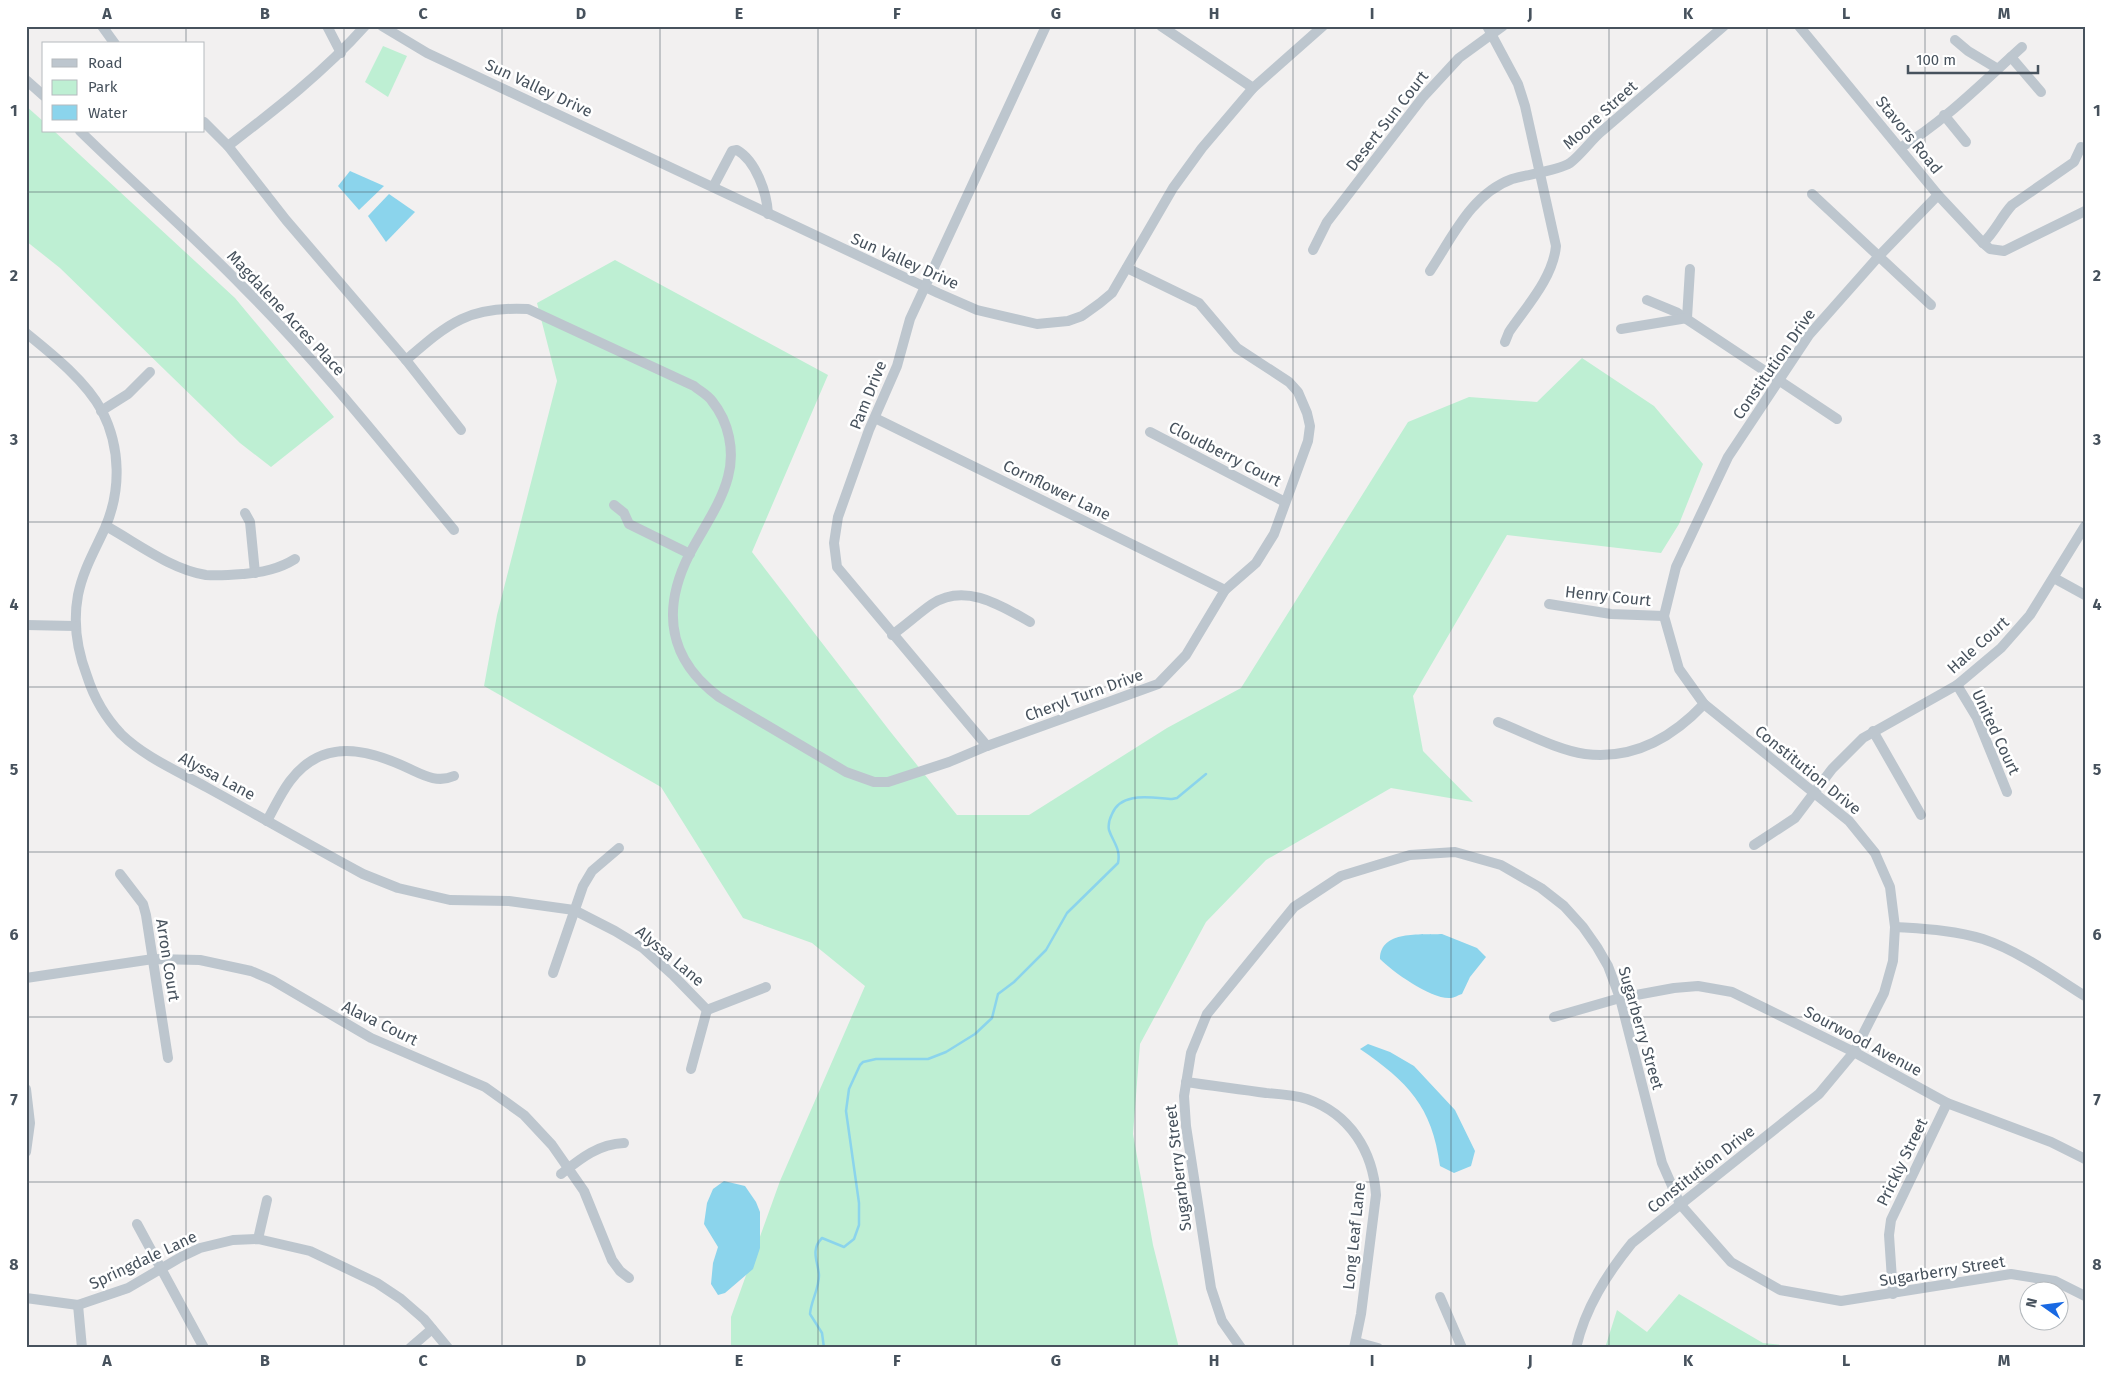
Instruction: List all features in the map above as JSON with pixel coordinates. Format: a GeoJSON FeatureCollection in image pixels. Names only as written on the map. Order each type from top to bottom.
{"type":"FeatureCollection","features":[{"type":"Feature","properties":{"kind":"street"},"geometry":{"type":"LineString","coordinates":[[102,26],[114,42]]}},
{"type":"Feature","properties":{"kind":"street"},"geometry":{"type":"LineString","coordinates":[[327,26],[341,53]]}},
{"type":"Feature","properties":{"kind":"street"},"geometry":{"type":"LineString","coordinates":[[228,146],[284,102],[341,53],[365,26]]}},
{"type":"Feature","properties":{"kind":"street","name":"Sun Valley Drive"},"geometry":{"type":"LineString","coordinates":[[382,26],[427,53],[925,287],[977,310],[1022,322],[1052,324],[1082,316],[1112,293],[1186,168],[1253,88],[1323,26]]}},
{"type":"Feature","properties":{"kind":"street","name":"Pam Drive"},"geometry":{"type":"LineString","coordinates":[[987,746],[892,635],[837,567],[834,543],[838,517],[875,418],[897,366],[910,319],[1046,26]]}},
{"type":"Feature","properties":{"kind":"street"},"geometry":{"type":"LineString","coordinates":[[1161,26],[1253,88]]}},
{"type":"Feature","properties":{"kind":"street"},"geometry":{"type":"LineString","coordinates":[[1487,26],[1518,84],[1541,171],[1556,246],[1548,274],[1509,332],[1505,342]]}},
{"type":"Feature","properties":{"kind":"street","name":"Desert Sun Court"},"geometry":{"type":"LineString","coordinates":[[1313,250],[1326,222],[1423,97],[1460,58],[1503,26]]}},
{"type":"Feature","properties":{"kind":"street","name":"Moore Street"},"geometry":{"type":"LineString","coordinates":[[1430,271],[1472,207],[1484,194],[1510,180],[1555,169],[1570,163],[1594,138],[1724,26]]}},
{"type":"Feature","properties":{"kind":"street","name":"Stavors Road"},"geometry":{"type":"LineString","coordinates":[[1799,26],[1938,195],[1990,249],[2004,251],[2085,211]]}},
{"type":"Feature","properties":{"kind":"street"},"geometry":{"type":"LineString","coordinates":[[1955,40],[1968,51],[1998,69]]}},
{"type":"Feature","properties":{"kind":"street"},"geometry":{"type":"LineString","coordinates":[[1900,148],[1914,140],[2022,47]]}},
{"type":"Feature","properties":{"kind":"street"},"geometry":{"type":"LineString","coordinates":[[2011,57],[2041,92]]}},
{"type":"Feature","properties":{"kind":"street"},"geometry":{"type":"LineString","coordinates":[[26,80],[42,94]]}},
{"type":"Feature","properties":{"kind":"street"},"geometry":{"type":"LineString","coordinates":[[1944,115],[1966,142]]}},
{"type":"Feature","properties":{"kind":"street"},"geometry":{"type":"LineString","coordinates":[[205,123],[228,146],[286,220],[406,360],[461,430]]}},
{"type":"Feature","properties":{"kind":"street","name":"Magdalene Acres Place"},"geometry":{"type":"LineString","coordinates":[[81,132],[217,261],[280,325],[323,373],[454,530]]}},
{"type":"Feature","properties":{"kind":"street"},"geometry":{"type":"LineString","coordinates":[[1983,243],[1990,237],[2012,205],[2074,162],[2081,147]]}},
{"type":"Feature","properties":{"kind":"street"},"geometry":{"type":"LineString","coordinates":[[713,187],[732,151],[737,150],[747,158],[763,189],[768,202],[768,214]]}},
{"type":"Feature","properties":{"kind":"street"},"geometry":{"type":"LineString","coordinates":[[1812,194],[1931,305]]}},
{"type":"Feature","properties":{"kind":"street","name":"Constitution Drive"},"geometry":{"type":"LineString","coordinates":[[1576,1348],[1581,1328],[1609,1273],[1632,1243],[1819,1094],[1854,1052],[1884,994],[1893,961],[1895,927],[1890,887],[1875,853],[1849,821],[1704,704],[1678,669],[1664,616],[1676,567],[1728,457],[1809,335],[1879,256],[1938,195]]}},
{"type":"Feature","properties":{"kind":"street","name":"Cheryl Turn Drive"},"geometry":{"type":"LineString","coordinates":[[406,360],[435,335],[458,319],[491,310],[528,309],[694,386],[712,401],[728,432],[731,462],[728,478],[690,554],[677,589],[674,624],[676,641],[682,658],[702,684],[720,697],[846,772],[874,782],[888,782],[949,762],[987,746],[1158,684],[1186,655],[1225,590],[1256,563],[1274,534],[1308,441],[1310,426],[1298,392],[1289,382],[1236,348],[1199,303],[1126,268]]}},
{"type":"Feature","properties":{"kind":"street"},"geometry":{"type":"LineString","coordinates":[[1687,318],[1690,269]]}},
{"type":"Feature","properties":{"kind":"street"},"geometry":{"type":"LineString","coordinates":[[1647,300],[1669,308],[1687,318],[1837,420]]}},
{"type":"Feature","properties":{"kind":"street"},"geometry":{"type":"LineString","coordinates":[[1621,329],[1687,318]]}},
{"type":"Feature","properties":{"kind":"street","name":"Alyssa Lane"},"geometry":{"type":"LineString","coordinates":[[27,335],[69,370],[101,410],[113,439],[117,472],[114,497],[106,526],[85,570],[78,594],[75,626],[82,661],[94,695],[106,716],[121,734],[159,762],[363,874],[398,888],[450,900],[509,901],[574,910],[622,935],[642,948],[680,981],[707,1010]]}},
{"type":"Feature","properties":{"kind":"street"},"geometry":{"type":"LineString","coordinates":[[101,410],[128,394],[150,372]]}},
{"type":"Feature","properties":{"kind":"street","name":"Cornflower Lane"},"geometry":{"type":"LineString","coordinates":[[875,418],[1225,590]]}},
{"type":"Feature","properties":{"kind":"street","name":"Cloudberry Court"},"geometry":{"type":"LineString","coordinates":[[1150,432],[1285,502]]}},
{"type":"Feature","properties":{"kind":"street"},"geometry":{"type":"LineString","coordinates":[[614,505],[624,513],[630,524],[690,554]]}},
{"type":"Feature","properties":{"kind":"street"},"geometry":{"type":"LineString","coordinates":[[245,513],[250,522],[256,573]]}},
{"type":"Feature","properties":{"kind":"street"},"geometry":{"type":"LineString","coordinates":[[106,526],[156,555],[191,571],[221,576],[256,573],[281,567],[295,559]]}},
{"type":"Feature","properties":{"kind":"street","name":"Hale Court"},"geometry":{"type":"LineString","coordinates":[[1754,845],[1795,818],[1840,759],[1873,731],[1957,685],[2001,648],[2020,628],[2054,578],[2085,526]]}},
{"type":"Feature","properties":{"kind":"street"},"geometry":{"type":"LineString","coordinates":[[2054,578],[2085,595]]}},
{"type":"Feature","properties":{"kind":"street"},"geometry":{"type":"LineString","coordinates":[[892,635],[934,603],[951,596],[971,596],[995,602],[1030,622]]}},
{"type":"Feature","properties":{"kind":"street","name":"Henry Court"},"geometry":{"type":"LineString","coordinates":[[1549,604],[1611,614],[1664,616]]}},
{"type":"Feature","properties":{"kind":"street"},"geometry":{"type":"LineString","coordinates":[[26,625],[75,626]]}},
{"type":"Feature","properties":{"kind":"street","name":"United Court"},"geometry":{"type":"LineString","coordinates":[[1957,685],[1977,718],[2007,792]]}},
{"type":"Feature","properties":{"kind":"street"},"geometry":{"type":"LineString","coordinates":[[1498,722],[1583,753],[1612,754],[1630,752],[1656,742],[1678,729],[1704,704]]}},
{"type":"Feature","properties":{"kind":"street"},"geometry":{"type":"LineString","coordinates":[[1873,731],[1921,815]]}},
{"type":"Feature","properties":{"kind":"street"},"geometry":{"type":"LineString","coordinates":[[267,821],[289,782],[296,774],[309,762],[326,754],[351,751],[374,754],[435,779],[448,779],[454,776]]}},
{"type":"Feature","properties":{"kind":"street"},"geometry":{"type":"LineString","coordinates":[[553,973],[583,886],[592,872],[619,848]]}},
{"type":"Feature","properties":{"kind":"street","name":"Sugarberry Street"},"geometry":{"type":"LineString","coordinates":[[1241,1348],[1222,1321],[1211,1288],[1186,1126],[1184,1096],[1191,1053],[1207,1014],[1294,906],[1341,876],[1410,855],[1455,852],[1501,865],[1541,888],[1564,906],[1588,933],[1608,966],[1620,998],[1662,1163],[1680,1204],[1731,1262],[1780,1290],[1841,1301],[2011,1274],[2055,1281],[2085,1296]]}},
{"type":"Feature","properties":{"kind":"street","name":"Arron Court"},"geometry":{"type":"LineString","coordinates":[[120,874],[142,904],[153,959],[168,1058]]}},
{"type":"Feature","properties":{"kind":"street"},"geometry":{"type":"LineString","coordinates":[[1895,927],[1943,929],[1984,939],[2022,958],[2085,996]]}},
{"type":"Feature","properties":{"kind":"street","name":"Alava Court"},"geometry":{"type":"LineString","coordinates":[[26,978],[153,959],[200,960],[237,966],[272,980],[366,1035],[485,1087],[511,1105],[538,1128],[569,1167],[584,1191],[612,1260],[620,1271],[629,1278]]}},
{"type":"Feature","properties":{"kind":"street","name":"Sourwood Avenue"},"geometry":{"type":"LineString","coordinates":[[1554,1017],[1620,998],[1674,988],[1698,986],[1732,992],[1854,1052],[1948,1103],[2051,1142],[2085,1159]]}},
{"type":"Feature","properties":{"kind":"street"},"geometry":{"type":"LineString","coordinates":[[691,1069],[707,1010],[766,987]]}},
{"type":"Feature","properties":{"kind":"street","name":"Long Leaf Lane"},"geometry":{"type":"LineString","coordinates":[[1186,1082],[1306,1099],[1339,1116],[1353,1130],[1364,1146],[1373,1170],[1376,1195],[1355,1345]]}},
{"type":"Feature","properties":{"kind":"street"},"geometry":{"type":"LineString","coordinates":[[26,1089],[30,1123],[26,1152]]}},
{"type":"Feature","properties":{"kind":"street","name":"Prickly Street"},"geometry":{"type":"LineString","coordinates":[[1892,1294],[1889,1236],[1891,1220],[1948,1103]]}},
{"type":"Feature","properties":{"kind":"street"},"geometry":{"type":"LineString","coordinates":[[561,1174],[600,1147],[612,1143],[624,1143]]}},
{"type":"Feature","properties":{"kind":"street"},"geometry":{"type":"LineString","coordinates":[[258,1239],[267,1200]]}},
{"type":"Feature","properties":{"kind":"street"},"geometry":{"type":"LineString","coordinates":[[137,1224],[204,1348]]}},
{"type":"Feature","properties":{"kind":"street","name":"Springdale Lane"},"geometry":{"type":"LineString","coordinates":[[26,1298],[78,1305],[128,1288],[163,1269],[181,1256],[200,1248],[233,1240],[258,1239],[310,1251],[377,1283],[401,1299],[432,1329],[448,1348]]}},
{"type":"Feature","properties":{"kind":"street"},"geometry":{"type":"LineString","coordinates":[[1440,1297],[1462,1348]]}},
{"type":"Feature","properties":{"kind":"street"},"geometry":{"type":"LineString","coordinates":[[78,1305],[82,1348]]}},
{"type":"Feature","properties":{"kind":"street"},"geometry":{"type":"LineString","coordinates":[[410,1348],[432,1329]]}},
{"type":"Feature","properties":{"kind":"street"},"geometry":{"type":"LineString","coordinates":[[1355,1345],[1378,1348]]}},
{"type":"Feature","properties":{"kind":"green space"},"geometry":{"type":"Polygon","coordinates":[[[383,46],[407,56],[388,97],[365,82],[383,46]]]}},
{"type":"Feature","properties":{"kind":"green space"},"geometry":{"type":"Polygon","coordinates":[[[26,106],[42,120],[42,132],[55,132],[235,298],[334,417],[271,467],[240,443],[60,268],[26,241],[26,106]]]}},
{"type":"Feature","properties":{"kind":"green space"},"geometry":{"type":"Polygon","coordinates":[[[615,260],[828,375],[752,552],[957,815],[1029,815],[1167,728],[1241,688],[1408,422],[1469,397],[1537,402],[1582,358],[1654,406],[1703,464],[1679,524],[1661,553],[1507,535],[1413,696],[1423,751],[1473,802],[1391,788],[1266,860],[1206,922],[1140,1044],[1133,1134],[1153,1245],[1179,1348],[731,1348],[731,1317],[780,1181],[865,986],[812,943],[743,918],[661,787],[484,686],[497,615],[557,381],[537,303],[615,260]]]}},
{"type":"Feature","properties":{"kind":"green space"},"geometry":{"type":"Polygon","coordinates":[[[1679,1294],[1763,1343],[1809,1348],[1605,1348],[1617,1310],[1647,1332],[1679,1294]]]}},
{"type":"Feature","properties":{"kind":"water"},"geometry":{"type":"Polygon","coordinates":[[[350,171],[384,186],[359,210],[338,186],[350,171]]]}},
{"type":"Feature","properties":{"kind":"water"},"geometry":{"type":"Polygon","coordinates":[[[389,194],[415,212],[386,242],[368,216],[389,194]]]}},
{"type":"Feature","properties":{"kind":"water"},"geometry":{"type":"Polygon","coordinates":[[[1442,934],[1477,948],[1486,957],[1470,977],[1462,994],[1455,997],[1434,995],[1424,990],[1403,978],[1380,959],[1382,950],[1387,943],[1394,939],[1403,936],[1442,934]]]}},
{"type":"Feature","properties":{"kind":"water"},"geometry":{"type":"Polygon","coordinates":[[[1368,1044],[1390,1052],[1414,1066],[1455,1110],[1475,1151],[1471,1166],[1454,1173],[1440,1166],[1431,1127],[1424,1111],[1415,1097],[1392,1073],[1360,1049],[1368,1044]]]}},
{"type":"Feature","properties":{"kind":"water"},"geometry":{"type":"Polygon","coordinates":[[[724,1181],[745,1186],[756,1202],[760,1212],[760,1248],[753,1269],[725,1293],[718,1295],[711,1284],[713,1263],[718,1247],[704,1224],[707,1203],[713,1189],[724,1181]]]}},
{"type":"Feature","properties":{"kind":"waterway"},"geometry":{"type":"LineString","coordinates":[[824,1348],[822,1333],[810,1314],[819,1280],[816,1247],[822,1238],[844,1247],[854,1239],[859,1225],[859,1203],[846,1111],[849,1089],[860,1065],[863,1062],[876,1059],[928,1059],[946,1052],[975,1034],[992,1018],[998,994],[1014,982],[1046,950],[1067,913],[1118,863],[1118,850],[1109,828],[1111,817],[1116,807],[1122,802],[1138,797],[1177,798],[1206,774]]}}]}
